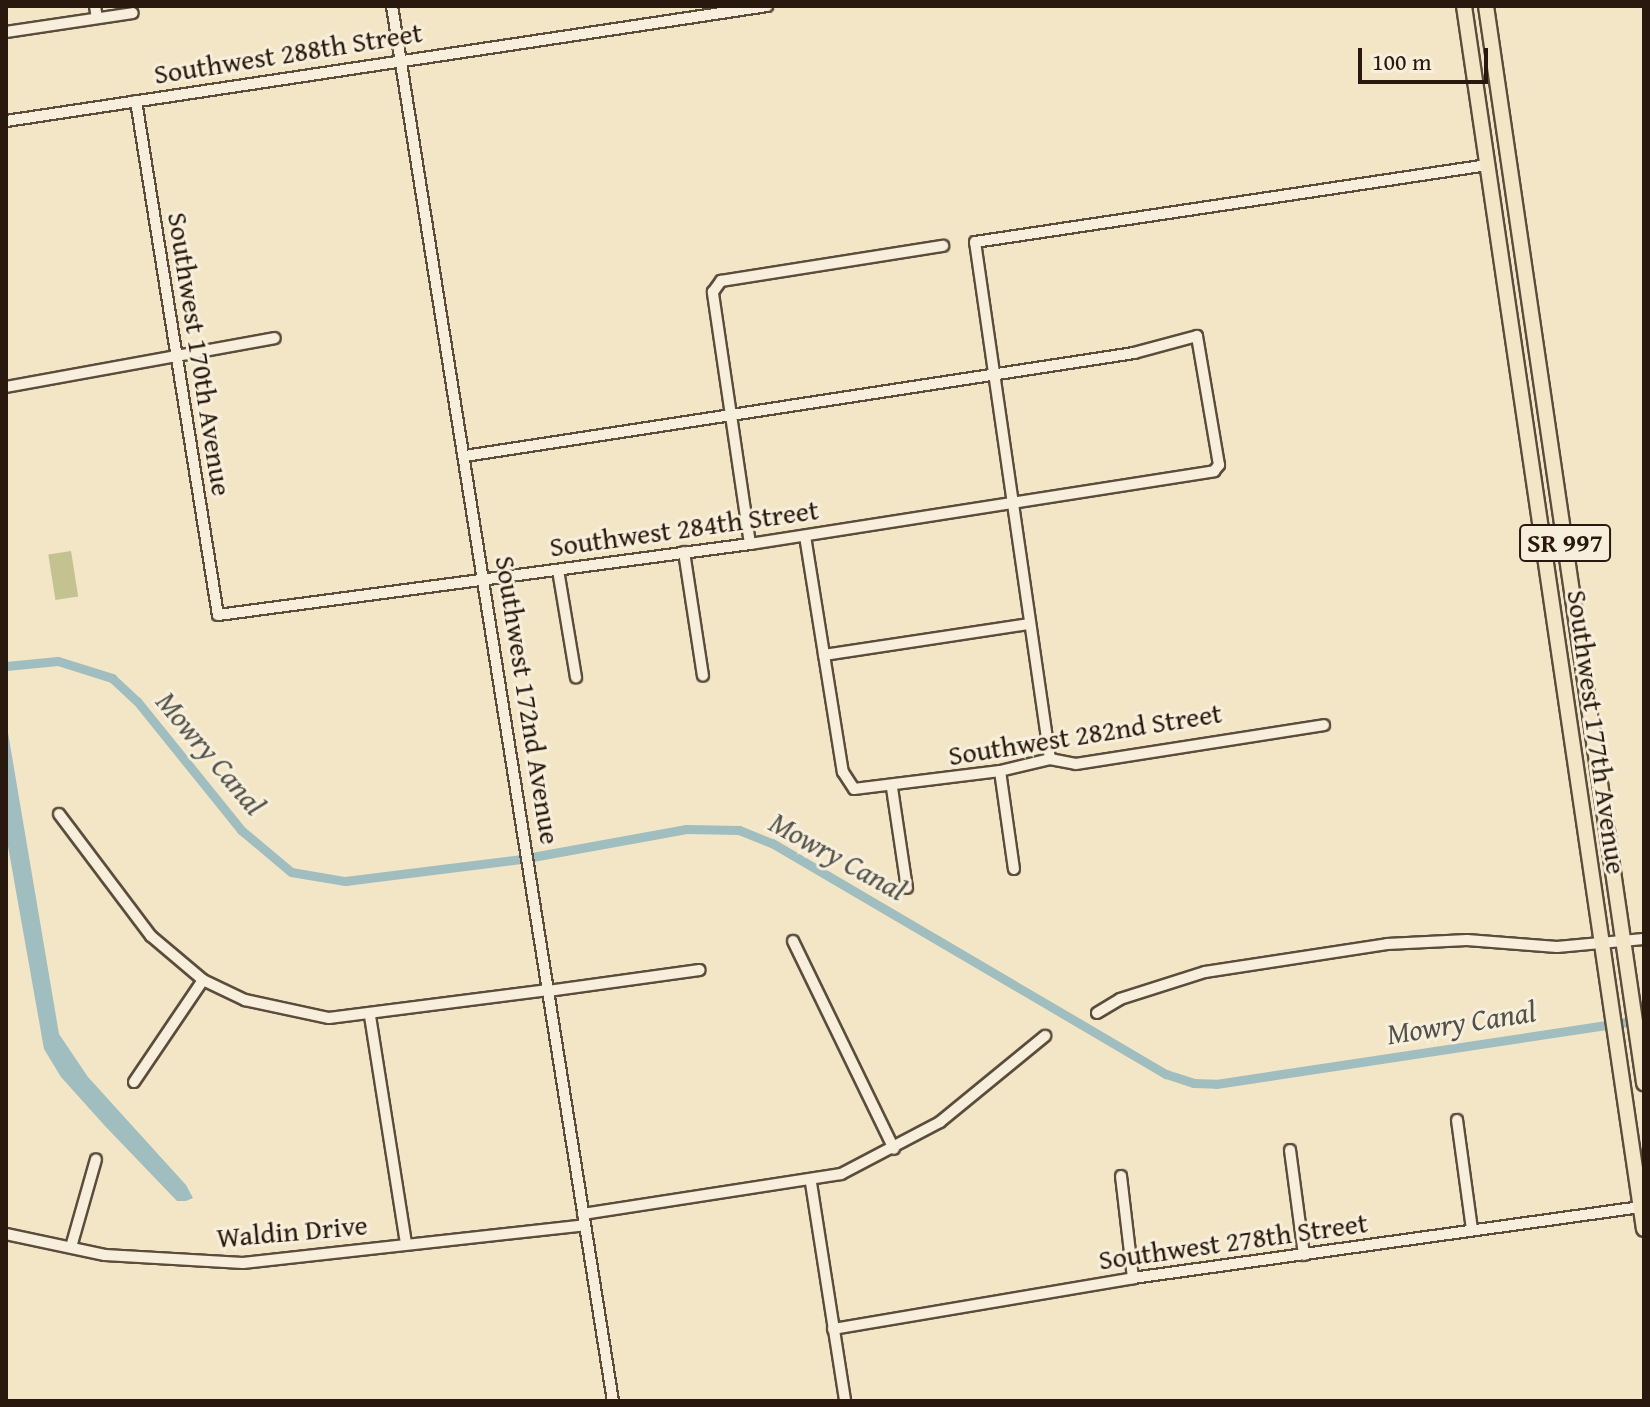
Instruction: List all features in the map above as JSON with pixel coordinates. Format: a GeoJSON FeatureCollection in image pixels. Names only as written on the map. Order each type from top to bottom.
{"type":"FeatureCollection","features":[{"type":"Feature","properties":{"kind":"highway","name":"Southwest 177th Avenue"},"geometry":{"type":"LineString","coordinates":[[1464,6],[1644,1229]]}},
{"type":"Feature","properties":{"kind":"highway","name":"Southwest 177th Avenue"},"geometry":{"type":"LineString","coordinates":[[1486,6],[1644,1083]]}},
{"type":"Feature","properties":{"kind":"highway"},"geometry":{"type":"LineString","coordinates":[[1562,671],[1586,696]]}},
{"type":"Feature","properties":{"kind":"street"},"geometry":{"type":"LineString","coordinates":[[95,6],[97,18]]}},
{"type":"Feature","properties":{"kind":"street","name":"Southwest 172nd Avenue"},"geometry":{"type":"LineString","coordinates":[[392,6],[613,1401]]}},
{"type":"Feature","properties":{"kind":"street","name":"Southwest 288th Street"},"geometry":{"type":"LineString","coordinates":[[6,121],[767,6]]}},
{"type":"Feature","properties":{"kind":"street"},"geometry":{"type":"LineString","coordinates":[[6,32],[133,13]]}},
{"type":"Feature","properties":{"kind":"street","name":"Southwest 170th Avenue"},"geometry":{"type":"LineString","coordinates":[[136,101],[218,615]]}},
{"type":"Feature","properties":{"kind":"street"},"geometry":{"type":"LineString","coordinates":[[1050,759],[975,242],[1488,165]]}},
{"type":"Feature","properties":{"kind":"street"},"geometry":{"type":"LineString","coordinates":[[750,544],[713,292],[721,281],[943,246]]}},
{"type":"Feature","properties":{"kind":"street","name":"Southwest 284th Street"},"geometry":{"type":"LineString","coordinates":[[218,615],[805,536],[1214,471],[1219,465],[1197,336],[1134,353],[996,371]]}},
{"type":"Feature","properties":{"kind":"street"},"geometry":{"type":"LineString","coordinates":[[6,387],[175,359],[275,338]]}},
{"type":"Feature","properties":{"kind":"street"},"geometry":{"type":"LineString","coordinates":[[465,456],[996,371]]}},
{"type":"Feature","properties":{"kind":"street"},"geometry":{"type":"LineString","coordinates":[[805,536],[824,655],[1030,624]]}},
{"type":"Feature","properties":{"kind":"street"},"geometry":{"type":"LineString","coordinates":[[684,552],[703,676]]}},
{"type":"Feature","properties":{"kind":"street"},"geometry":{"type":"LineString","coordinates":[[558,570],[576,677]]}},
{"type":"Feature","properties":{"kind":"street","name":"Southwest 282nd Street"},"geometry":{"type":"LineString","coordinates":[[824,655],[843,772],[854,789],[892,788],[1000,771],[1050,759],[1076,764],[1324,725]]}},
{"type":"Feature","properties":{"kind":"street"},"geometry":{"type":"LineString","coordinates":[[1000,771],[1014,869]]}},
{"type":"Feature","properties":{"kind":"street"},"geometry":{"type":"LineString","coordinates":[[892,788],[907,888]]}},
{"type":"Feature","properties":{"kind":"street"},"geometry":{"type":"LineString","coordinates":[[59,814],[151,936],[203,980],[282,1012],[370,1016],[700,970]]}},
{"type":"Feature","properties":{"kind":"street"},"geometry":{"type":"LineString","coordinates":[[1097,1013],[1120,999],[1205,972],[1387,944],[1467,940],[1557,947],[1644,939]]}},
{"type":"Feature","properties":{"kind":"street"},"geometry":{"type":"LineString","coordinates":[[793,941],[894,1149]]}},
{"type":"Feature","properties":{"kind":"street"},"geometry":{"type":"LineString","coordinates":[[134,1082],[203,980]]}},
{"type":"Feature","properties":{"kind":"street"},"geometry":{"type":"LineString","coordinates":[[370,1016],[406,1244]]}},
{"type":"Feature","properties":{"kind":"street","name":"Waldin Drive"},"geometry":{"type":"LineString","coordinates":[[6,1234],[105,1255],[201,1264],[335,1256],[811,1183],[894,1149],[940,1122],[1045,1036]]}},
{"type":"Feature","properties":{"kind":"street"},"geometry":{"type":"LineString","coordinates":[[1457,1120],[1472,1229]]}},
{"type":"Feature","properties":{"kind":"street"},"geometry":{"type":"LineString","coordinates":[[1290,1150],[1304,1255]]}},
{"type":"Feature","properties":{"kind":"street"},"geometry":{"type":"LineString","coordinates":[[71,1247],[96,1159]]}},
{"type":"Feature","properties":{"kind":"street"},"geometry":{"type":"LineString","coordinates":[[1121,1176],[1133,1278]]}},
{"type":"Feature","properties":{"kind":"street"},"geometry":{"type":"LineString","coordinates":[[811,1183],[845,1401]]}},
{"type":"Feature","properties":{"kind":"street","name":"Southwest 278th Street"},"geometry":{"type":"LineString","coordinates":[[833,1329],[1133,1278],[1472,1229],[1642,1209]]}},
{"type":"Feature","properties":{"kind":"shaded area"},"geometry":{"type":"Polygon","coordinates":[[[71,551],[78,596],[55,600],[48,555],[71,551]]]}},
{"type":"Feature","properties":{"kind":"water"},"geometry":{"type":"Polygon","coordinates":[[[6,721],[59,1034],[88,1077],[186,1185],[193,1198],[186,1201],[177,1201],[105,1126],[61,1077],[44,1049],[6,835],[6,721]]]}},
{"type":"Feature","properties":{"kind":"waterway","name":"Mowry Canal"},"geometry":{"type":"LineString","coordinates":[[6,666],[58,661],[112,678],[137,701],[241,830],[291,872],[345,881],[521,859],[686,829],[739,830],[772,843],[1166,1074],[1193,1083],[1216,1084],[1644,1019]]}}]}
